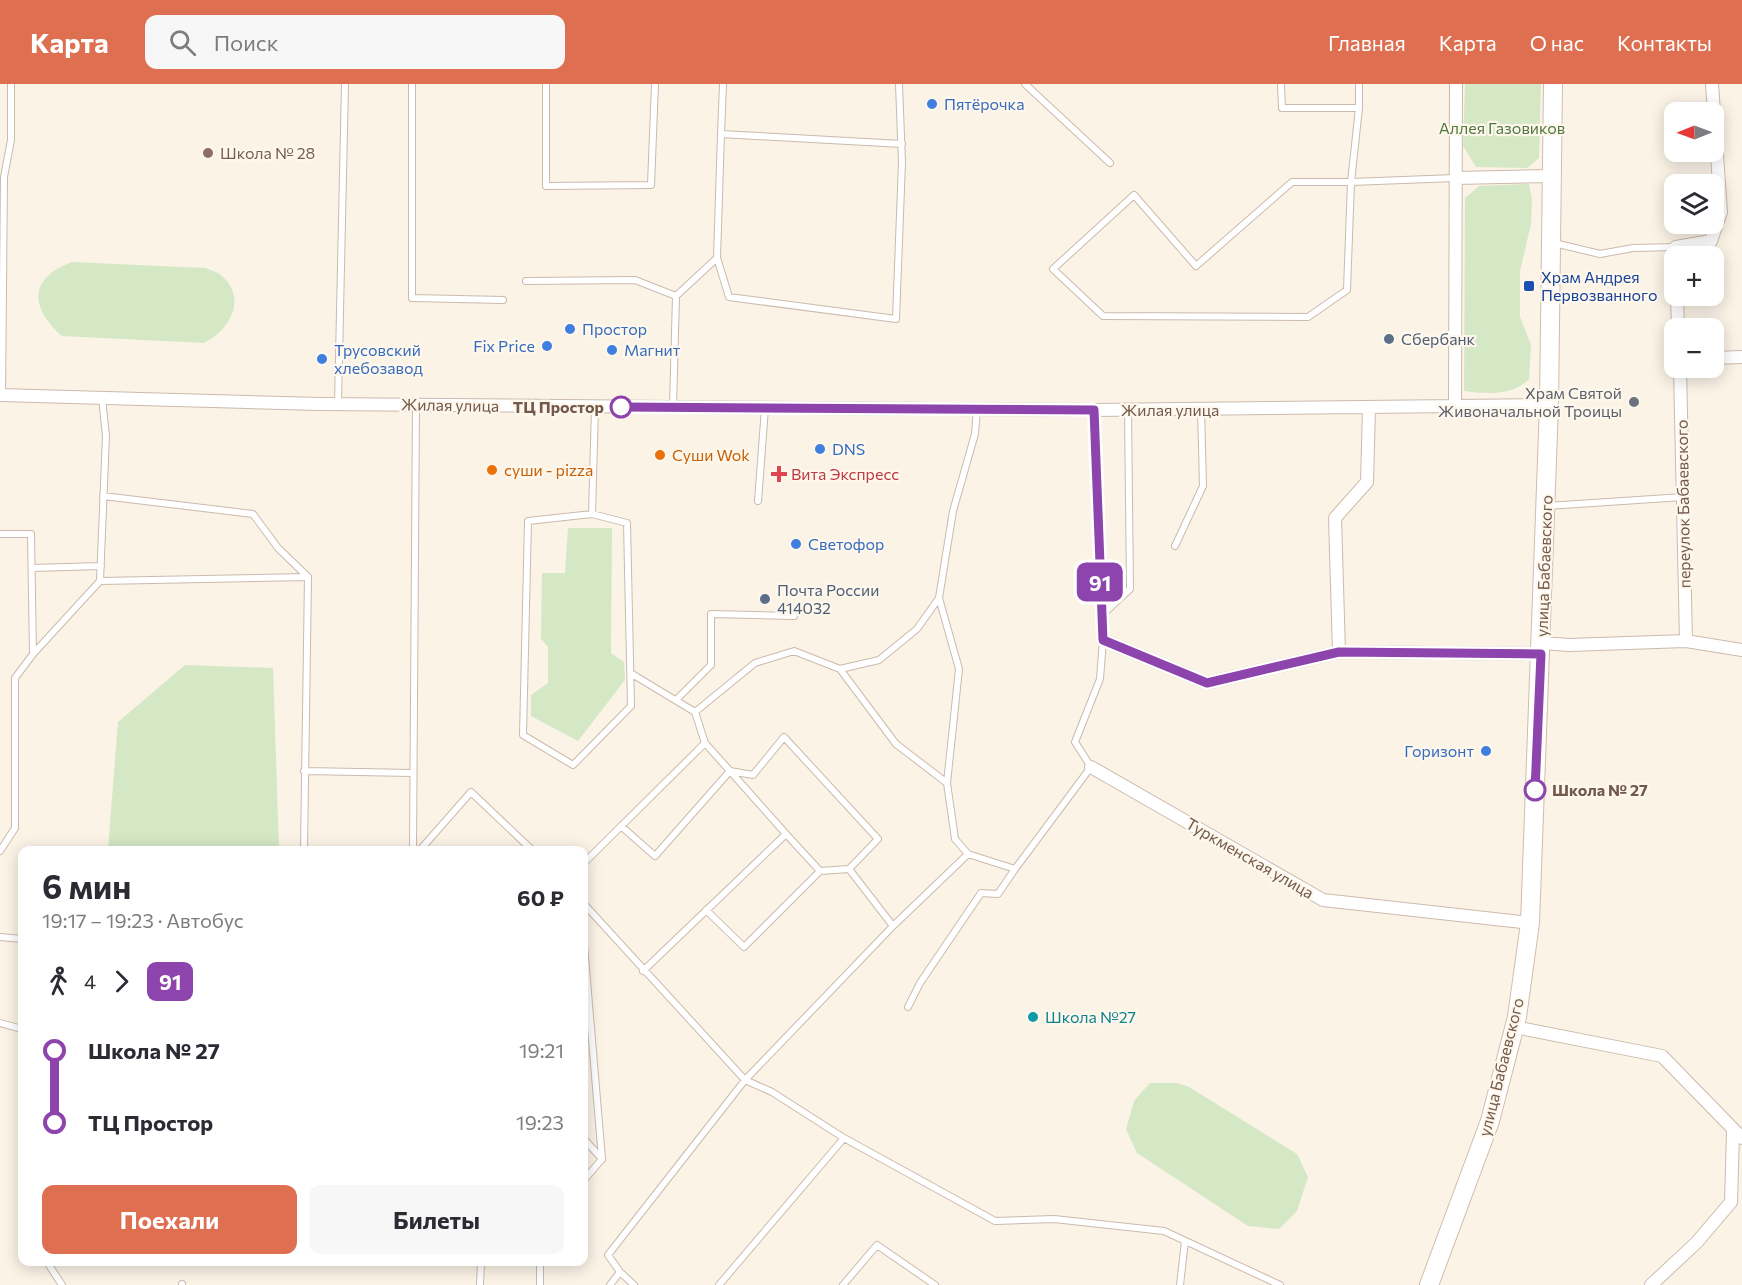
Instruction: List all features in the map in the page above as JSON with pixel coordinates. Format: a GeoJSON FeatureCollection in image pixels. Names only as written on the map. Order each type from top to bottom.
{"type":"FeatureCollection","features":[{"type":"Feature","properties":{"kind":"main road","name":"улица Бабаевского"},"geometry":{"type":"LineString","coordinates":[[1429,1285],[1490,1121],[1515,1027],[1530,923],[1549,405],[1553,84]]}},
{"type":"Feature","properties":{"kind":"street"},"geometry":{"type":"LineString","coordinates":[[1455,406],[1456,84]]}},
{"type":"Feature","properties":{"kind":"street"},"geometry":{"type":"LineString","coordinates":[[1695,246],[1711,241],[1721,212],[1712,84]]}},
{"type":"Feature","properties":{"kind":"street"},"geometry":{"type":"LineString","coordinates":[[1455,178],[1551,176]]}},
{"type":"Feature","properties":{"kind":"street"},"geometry":{"type":"LineString","coordinates":[[1724,358],[1742,357]]}},
{"type":"Feature","properties":{"kind":"street","name":"переулок Бабаевского"},"geometry":{"type":"LineString","coordinates":[[1680,378],[1686,641]]}},
{"type":"Feature","properties":{"kind":"street","name":"Жилая улица"},"geometry":{"type":"LineString","coordinates":[[1,395],[416,405],[765,408],[1128,410],[1369,409],[1549,405]]}},
{"type":"Feature","properties":{"kind":"street"},"geometry":{"type":"LineString","coordinates":[[1339,652],[1335,518],[1366,482],[1369,409]]}},
{"type":"Feature","properties":{"kind":"street"},"geometry":{"type":"LineString","coordinates":[[1103,640],[1207,683],[1339,652],[1541,649],[1569,645],[1686,641],[1742,650]]}},
{"type":"Feature","properties":{"kind":"street","name":"Туркменская улица"},"geometry":{"type":"LineString","coordinates":[[1091,767],[1323,900],[1530,923]]}},
{"type":"Feature","properties":{"kind":"street"},"geometry":{"type":"LineString","coordinates":[[1515,1027],[1662,1056],[1738,1135],[1731,1202],[1698,1242],[1651,1285]]}},
{"type":"Feature","properties":{"kind":"lane"},"geometry":{"type":"LineString","coordinates":[[1,395],[2,174],[11,140],[11,84]]}},
{"type":"Feature","properties":{"kind":"lane"},"geometry":{"type":"LineString","coordinates":[[338,403],[345,84]]}},
{"type":"Feature","properties":{"kind":"lane"},"geometry":{"type":"LineString","coordinates":[[412,84],[412,298],[503,300]]}},
{"type":"Feature","properties":{"kind":"lane"},"geometry":{"type":"LineString","coordinates":[[546,84],[546,186],[651,185],[655,84]]}},
{"type":"Feature","properties":{"kind":"lane"},"geometry":{"type":"LineString","coordinates":[[723,84],[717,258],[729,297],[896,319],[902,144],[899,84]]}},
{"type":"Feature","properties":{"kind":"lane"},"geometry":{"type":"LineString","coordinates":[[1024,84],[1110,163]]}},
{"type":"Feature","properties":{"kind":"lane"},"geometry":{"type":"LineString","coordinates":[[1281,84],[1282,108],[1359,108]]}},
{"type":"Feature","properties":{"kind":"lane"},"geometry":{"type":"LineString","coordinates":[[1359,84],[1359,108],[1351,182],[1347,290],[1308,317],[1103,316],[1053,269],[1134,195],[1196,266],[1292,182],[1351,182],[1455,178]]}},
{"type":"Feature","properties":{"kind":"lane"},"geometry":{"type":"LineString","coordinates":[[721,134],[902,144]]}},
{"type":"Feature","properties":{"kind":"lane"},"geometry":{"type":"LineString","coordinates":[[1551,243],[1600,254],[1633,248],[1664,251]]}},
{"type":"Feature","properties":{"kind":"lane"},"geometry":{"type":"LineString","coordinates":[[672,407],[676,296],[717,258]]}},
{"type":"Feature","properties":{"kind":"lane"},"geometry":{"type":"LineString","coordinates":[[526,281],[635,280],[676,296]]}},
{"type":"Feature","properties":{"kind":"lane"},"geometry":{"type":"LineString","coordinates":[[0,851],[15,828],[15,678],[33,654],[100,581],[106,436],[102,398]]}},
{"type":"Feature","properties":{"kind":"lane"},"geometry":{"type":"LineString","coordinates":[[413,846],[416,405]]}},
{"type":"Feature","properties":{"kind":"lane"},"geometry":{"type":"LineString","coordinates":[[592,514],[595,406]]}},
{"type":"Feature","properties":{"kind":"lane"},"geometry":{"type":"LineString","coordinates":[[758,501],[765,408]]}},
{"type":"Feature","properties":{"kind":"lane"},"geometry":{"type":"LineString","coordinates":[[977,408],[975,434],[953,511],[939,598],[959,669],[947,783],[955,839],[968,854],[1015,869]]}},
{"type":"Feature","properties":{"kind":"lane"},"geometry":{"type":"LineString","coordinates":[[1175,546],[1203,486],[1201,409]]}},
{"type":"Feature","properties":{"kind":"lane"},"geometry":{"type":"LineString","coordinates":[[908,1007],[921,983],[981,893],[998,894],[1091,767],[1075,742],[1100,680],[1103,640],[1094,410]]}},
{"type":"Feature","properties":{"kind":"lane"},"geometry":{"type":"LineString","coordinates":[[1102,615],[1130,589],[1128,410]]}},
{"type":"Feature","properties":{"kind":"lane"},"geometry":{"type":"LineString","coordinates":[[103,496],[253,514],[278,548],[308,577],[304,846]]}},
{"type":"Feature","properties":{"kind":"lane"},"geometry":{"type":"LineString","coordinates":[[1546,506],[1683,497]]}},
{"type":"Feature","properties":{"kind":"lane"},"geometry":{"type":"LineString","coordinates":[[592,514],[627,523],[631,706],[573,765],[523,735],[528,521],[592,514]]}},
{"type":"Feature","properties":{"kind":"lane"},"geometry":{"type":"LineString","coordinates":[[0,534],[31,534],[33,654]]}},
{"type":"Feature","properties":{"kind":"lane"},"geometry":{"type":"LineString","coordinates":[[32,567],[101,566]]}},
{"type":"Feature","properties":{"kind":"lane"},"geometry":{"type":"LineString","coordinates":[[100,581],[308,577]]}},
{"type":"Feature","properties":{"kind":"lane"},"geometry":{"type":"LineString","coordinates":[[840,669],[879,660],[917,629],[939,598]]}},
{"type":"Feature","properties":{"kind":"lane"},"geometry":{"type":"LineString","coordinates":[[676,700],[711,665],[711,614],[795,616]]}},
{"type":"Feature","properties":{"kind":"lane"},"geometry":{"type":"LineString","coordinates":[[695,712],[755,663],[794,651],[840,669],[896,744],[947,783]]}},
{"type":"Feature","properties":{"kind":"lane"},"geometry":{"type":"LineString","coordinates":[[632,674],[695,712],[705,743],[820,871]]}},
{"type":"Feature","properties":{"kind":"lane"},"geometry":{"type":"LineString","coordinates":[[706,910],[744,947],[820,871],[849,869],[878,839],[784,737],[753,774],[729,771]]}},
{"type":"Feature","properties":{"kind":"lane"},"geometry":{"type":"LineString","coordinates":[[588,859],[705,743]]}},
{"type":"Feature","properties":{"kind":"lane"},"geometry":{"type":"LineString","coordinates":[[304,771],[413,773]]}},
{"type":"Feature","properties":{"kind":"lane"},"geometry":{"type":"LineString","coordinates":[[621,826],[655,856],[729,771]]}},
{"type":"Feature","properties":{"kind":"lane"},"geometry":{"type":"LineString","coordinates":[[424,846],[471,792],[528,846]]}},
{"type":"Feature","properties":{"kind":"lane"},"geometry":{"type":"LineString","coordinates":[[643,971],[786,834]]}},
{"type":"Feature","properties":{"kind":"lane"},"geometry":{"type":"LineString","coordinates":[[634,1285],[620,1272],[608,1255],[746,1080],[893,926],[968,854]]}},
{"type":"Feature","properties":{"kind":"lane"},"geometry":{"type":"LineString","coordinates":[[849,869],[893,926]]}},
{"type":"Feature","properties":{"kind":"lane"},"geometry":{"type":"LineString","coordinates":[[588,909],[643,971],[746,1080],[772,1092],[844,1138],[995,1221],[1054,1219],[1164,1231],[1281,1285]]}},
{"type":"Feature","properties":{"kind":"lane"},"geometry":{"type":"LineString","coordinates":[[0,938],[18,939]]}},
{"type":"Feature","properties":{"kind":"lane"},"geometry":{"type":"LineString","coordinates":[[588,993],[602,1159],[588,1175]]}},
{"type":"Feature","properties":{"kind":"lane"},"geometry":{"type":"LineString","coordinates":[[0,1023],[18,1028]]}},
{"type":"Feature","properties":{"kind":"lane"},"geometry":{"type":"LineString","coordinates":[[719,1285],[844,1138]]}},
{"type":"Feature","properties":{"kind":"lane"},"geometry":{"type":"LineString","coordinates":[[588,1143],[602,1159]]}},
{"type":"Feature","properties":{"kind":"lane"},"geometry":{"type":"LineString","coordinates":[[1180,1285],[1185,1241]]}},
{"type":"Feature","properties":{"kind":"lane"},"geometry":{"type":"LineString","coordinates":[[843,1285],[877,1245],[935,1285]]}},
{"type":"Feature","properties":{"kind":"lane"},"geometry":{"type":"LineString","coordinates":[[50,1266],[62,1285]]}},
{"type":"Feature","properties":{"kind":"lane"},"geometry":{"type":"LineString","coordinates":[[480,1285],[481,1266]]}},
{"type":"Feature","properties":{"kind":"lane"},"geometry":{"type":"LineString","coordinates":[[540,1266],[540,1285]]}},
{"type":"Feature","properties":{"kind":"lane"},"geometry":{"type":"LineString","coordinates":[[610,1285],[620,1272]]}},
{"type":"Feature","properties":{"kind":"green space","name":"Аллея Газовиков"},"geometry":{"type":"Polygon","coordinates":[[[1465,84],[1541,84],[1539,158],[1527,168],[1476,167],[1463,146],[1465,84]]]}},
{"type":"Feature","properties":{"kind":"green space"},"geometry":{"type":"Polygon","coordinates":[[[1529,184],[1532,199],[1531,224],[1520,271],[1520,317],[1531,345],[1529,379],[1522,385],[1507,391],[1490,393],[1464,391],[1465,198],[1479,186],[1529,184]]]}},
{"type":"Feature","properties":{"kind":"green space"},"geometry":{"type":"Polygon","coordinates":[[[72,262],[205,268],[216,272],[230,285],[234,294],[232,314],[221,331],[204,343],[62,336],[51,326],[44,315],[38,295],[47,277],[72,262]]]}},
{"type":"Feature","properties":{"kind":"green space"},"geometry":{"type":"Polygon","coordinates":[[[568,528],[612,528],[611,653],[624,662],[625,680],[578,741],[531,716],[531,695],[548,683],[548,647],[541,639],[542,573],[565,573],[568,528]]]}},
{"type":"Feature","properties":{"kind":"green space"},"geometry":{"type":"Polygon","coordinates":[[[185,665],[273,668],[279,846],[108,846],[118,722],[185,665]]]}},
{"type":"Feature","properties":{"kind":"green space"},"geometry":{"type":"Polygon","coordinates":[[[1150,1083],[1177,1083],[1189,1087],[1297,1154],[1308,1177],[1297,1211],[1279,1229],[1248,1226],[1137,1153],[1126,1129],[1134,1101],[1150,1083]]]}},
{"type":"Feature","properties":{"kind":"bus line","name":"91"},"geometry":{"type":"LineString","coordinates":[[621,407],[964,407],[1094,410],[1103,640],[1207,683],[1339,652],[1541,654],[1535,790]]}},
{"type":"Feature","properties":{"kind":"place","name":"Пятёрочка"},"geometry":{"type":"Point","coordinates":[932,104]}},
{"type":"Feature","properties":{"kind":"place","name":"Школа № 28"},"geometry":{"type":"Point","coordinates":[208,153]}},
{"type":"Feature","properties":{"kind":"place","name":"Храм Андрея Первозванного"},"geometry":{"type":"Point","coordinates":[1529,286]}},
{"type":"Feature","properties":{"kind":"place","name":"Простор"},"geometry":{"type":"Point","coordinates":[570,329]}},
{"type":"Feature","properties":{"kind":"place","name":"Сбербанк"},"geometry":{"type":"Point","coordinates":[1389,339]}},
{"type":"Feature","properties":{"kind":"place","name":"Fix Price"},"geometry":{"type":"Point","coordinates":[547,346]}},
{"type":"Feature","properties":{"kind":"place","name":"Магнит"},"geometry":{"type":"Point","coordinates":[612,350]}},
{"type":"Feature","properties":{"kind":"place","name":"Трусовский хлебозавод"},"geometry":{"type":"Point","coordinates":[322,359]}},
{"type":"Feature","properties":{"kind":"place","name":"Храм Святой Живоначальной Троицы"},"geometry":{"type":"Point","coordinates":[1634,402]}},
{"type":"Feature","properties":{"kind":"place","name":"ТЦ Простор"},"geometry":{"type":"Point","coordinates":[621,407]}},
{"type":"Feature","properties":{"kind":"place","name":"DNS"},"geometry":{"type":"Point","coordinates":[820,449]}},
{"type":"Feature","properties":{"kind":"place","name":"Суши Wok"},"geometry":{"type":"Point","coordinates":[660,455]}},
{"type":"Feature","properties":{"kind":"place","name":"суши - pizza"},"geometry":{"type":"Point","coordinates":[492,470]}},
{"type":"Feature","properties":{"kind":"place","name":"Вита Экспресс"},"geometry":{"type":"Point","coordinates":[779,474]}},
{"type":"Feature","properties":{"kind":"place","name":"Светофор"},"geometry":{"type":"Point","coordinates":[796,544]}},
{"type":"Feature","properties":{"kind":"place","name":"Почта России 414032"},"geometry":{"type":"Point","coordinates":[765,599]}},
{"type":"Feature","properties":{"kind":"place","name":"Горизонт"},"geometry":{"type":"Point","coordinates":[1486,751]}},
{"type":"Feature","properties":{"kind":"place","name":"Школа № 27"},"geometry":{"type":"Point","coordinates":[1535,790]}},
{"type":"Feature","properties":{"kind":"place","name":"Школа №27"},"geometry":{"type":"Point","coordinates":[1033,1017]}}]}
